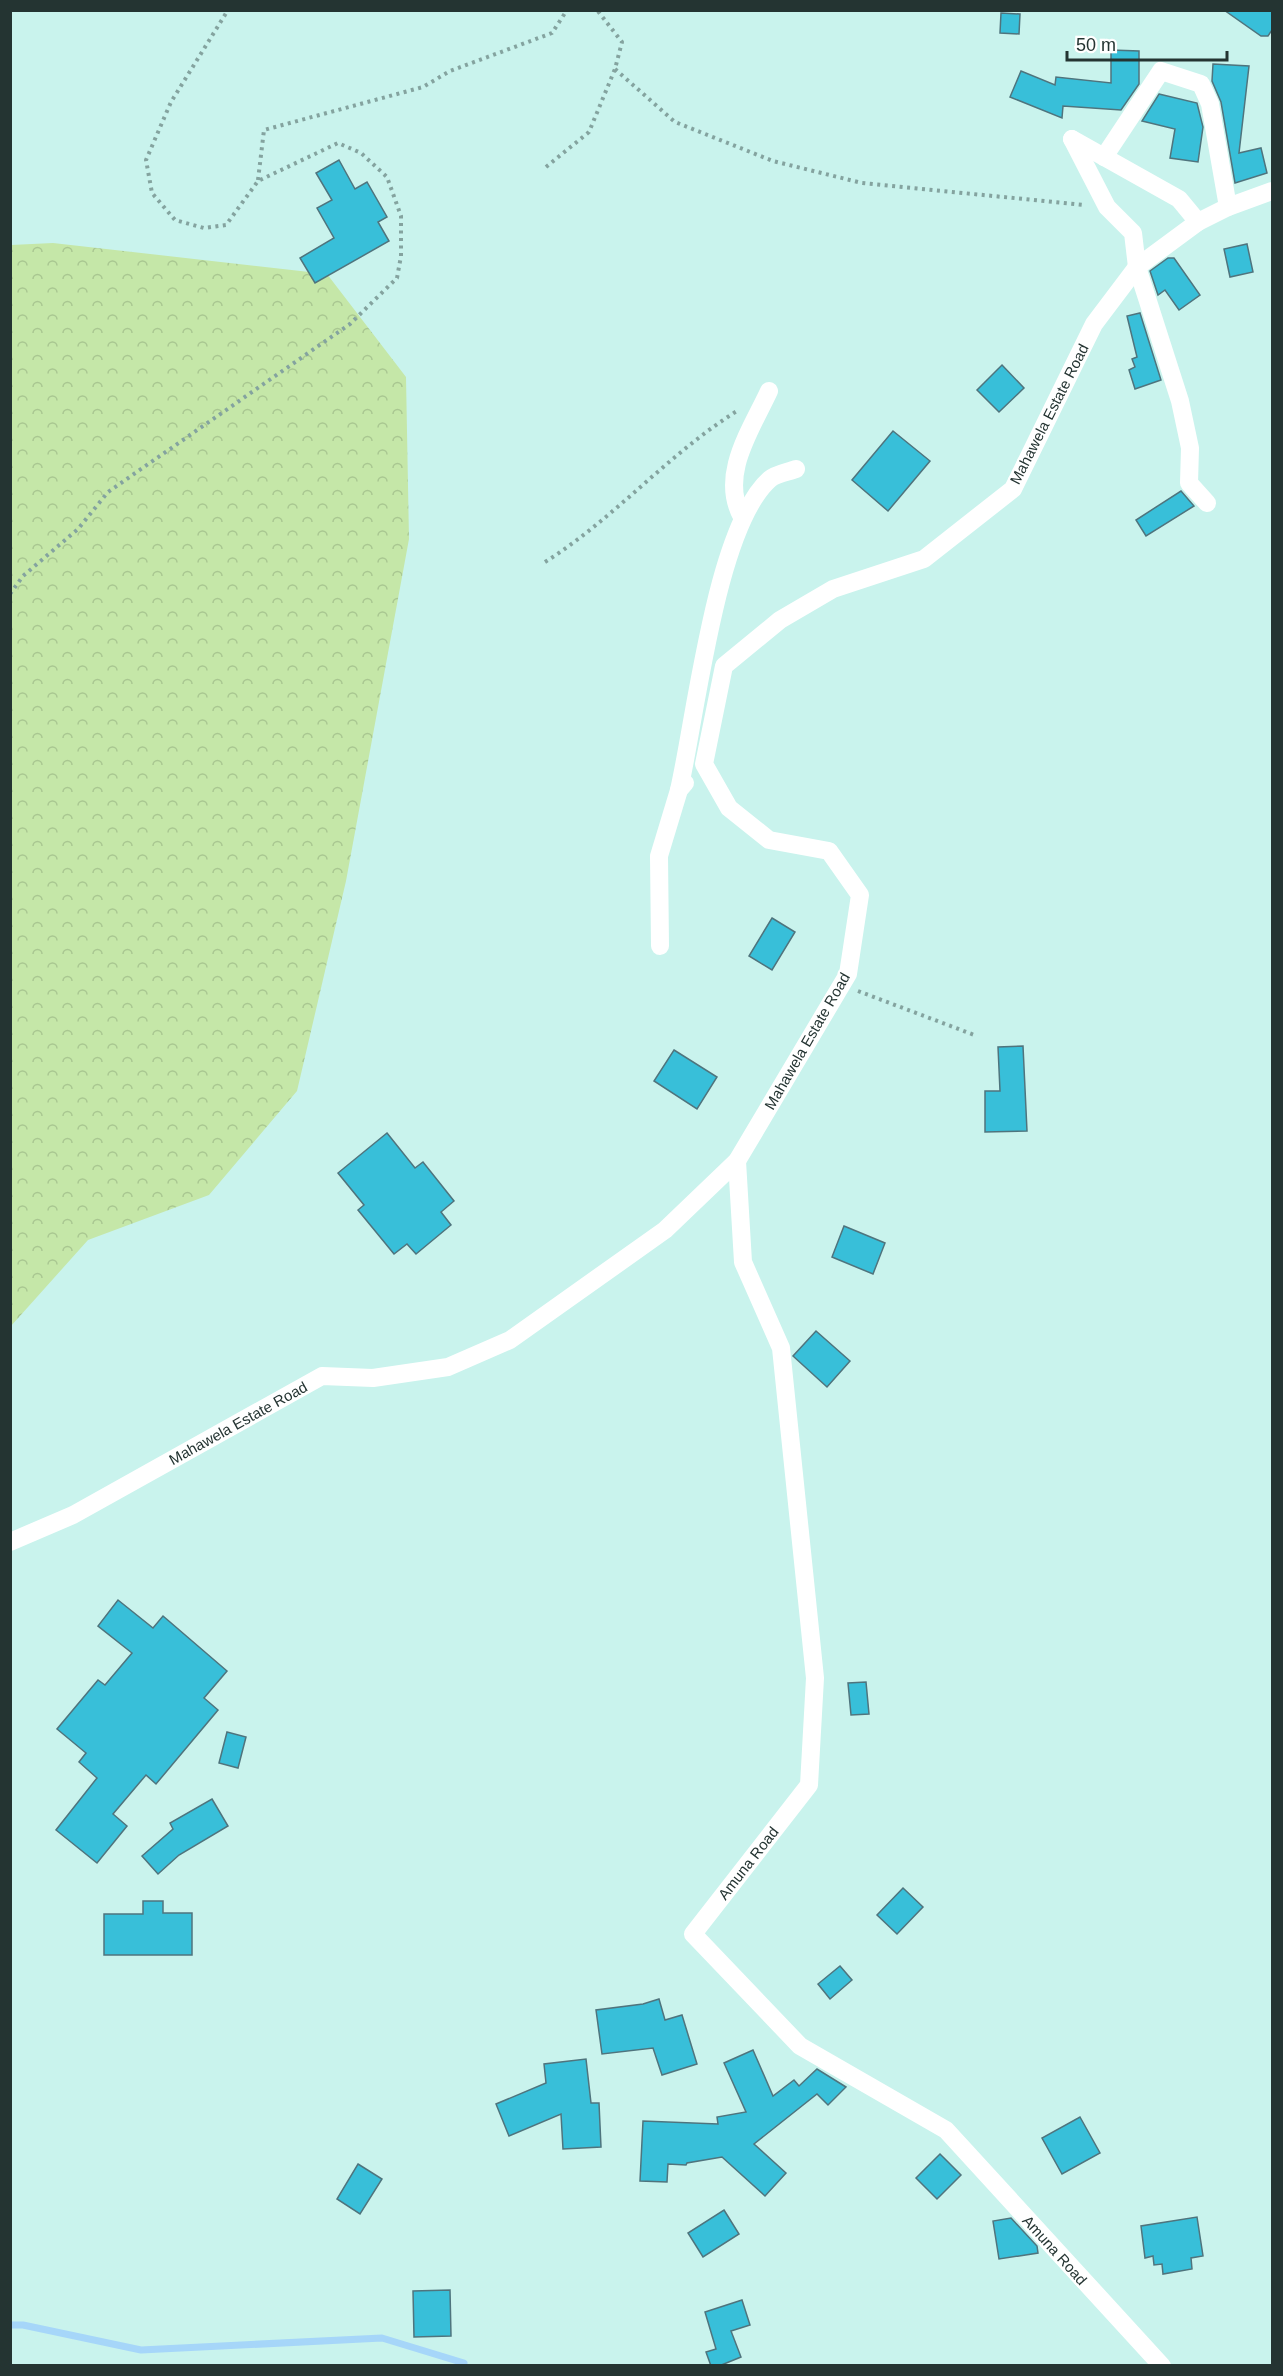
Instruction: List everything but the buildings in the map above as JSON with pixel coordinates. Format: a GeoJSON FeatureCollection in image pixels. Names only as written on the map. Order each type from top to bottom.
{"type":"FeatureCollection","features":[{"type":"Feature","properties":{"kind":"street"},"geometry":{"type":"LineString","coordinates":[[1104,157],[1161,71],[1201,84],[1210,104],[1228,207]]}},
{"type":"Feature","properties":{"kind":"street"},"geometry":{"type":"LineString","coordinates":[[1198,222],[1179,199],[1072,140],[1107,207],[1133,233],[1137,267],[1180,401],[1190,448],[1189,483],[1207,503]]}},
{"type":"Feature","properties":{"kind":"street","name":"Mahawela Estate Road"},"geometry":{"type":"LineString","coordinates":[[10,1542],[73,1515],[322,1376],[373,1378],[448,1368],[510,1340],[665,1230],[737,1161],[848,974],[860,895],[829,851],[769,840],[729,808],[704,764],[724,666],[780,620],[833,589],[924,559],[1013,489],[1094,324],[1137,267],[1198,222],[1228,207],[1272,191]]}},
{"type":"Feature","properties":{"kind":"street"},"geometry":{"type":"LineString","coordinates":[[742,517],[734,502],[733,469],[769,391]]}},
{"type":"Feature","properties":{"kind":"street"},"geometry":{"type":"LineString","coordinates":[[660,946],[659,856],[679,790],[716,599],[742,517],[771,479],[795,469]]}},
{"type":"Feature","properties":{"kind":"street"},"geometry":{"type":"LineString","coordinates":[[679,790],[704,764]]}},
{"type":"Feature","properties":{"kind":"street","name":"Amuna Road"},"geometry":{"type":"LineString","coordinates":[[737,1161],[743,1262],[781,1348],[815,1678],[809,1785],[693,1934],[800,2046],[946,2130],[1162,2366]]}},
{"type":"Feature","properties":{"kind":"path"},"geometry":{"type":"LineString","coordinates":[[10,594],[23,576],[78,529],[108,492],[350,324],[397,278],[401,256],[400,216],[387,177],[361,153],[338,143],[258,181],[226,225],[204,228],[175,220],[152,193],[146,160],[171,102],[228,10]]}},
{"type":"Feature","properties":{"kind":"path"},"geometry":{"type":"LineString","coordinates":[[258,181],[264,130],[423,87],[450,71],[552,33],[567,10]]}},
{"type":"Feature","properties":{"kind":"path"},"geometry":{"type":"LineString","coordinates":[[546,167],[589,132],[615,69],[622,42],[597,10]]}},
{"type":"Feature","properties":{"kind":"path"},"geometry":{"type":"LineString","coordinates":[[615,69],[675,122],[773,161],[862,183],[1107,207]]}},
{"type":"Feature","properties":{"kind":"path"},"geometry":{"type":"LineString","coordinates":[[545,562],[580,540],[707,430],[742,408]]}},
{"type":"Feature","properties":{"kind":"path"},"geometry":{"type":"LineString","coordinates":[[841,984],[978,1036]]}},
{"type":"Feature","properties":{"kind":"green space"},"geometry":{"type":"Polygon","coordinates":[[[53,243],[327,274],[406,377],[409,539],[346,881],[297,1091],[209,1195],[88,1240],[11,1326],[11,245],[53,243]]]}},
{"type":"Feature","properties":{"kind":"waterway"},"geometry":{"type":"LineString","coordinates":[[10,2325],[23,2325],[141,2350],[382,2338],[464,2363]]}}]}
